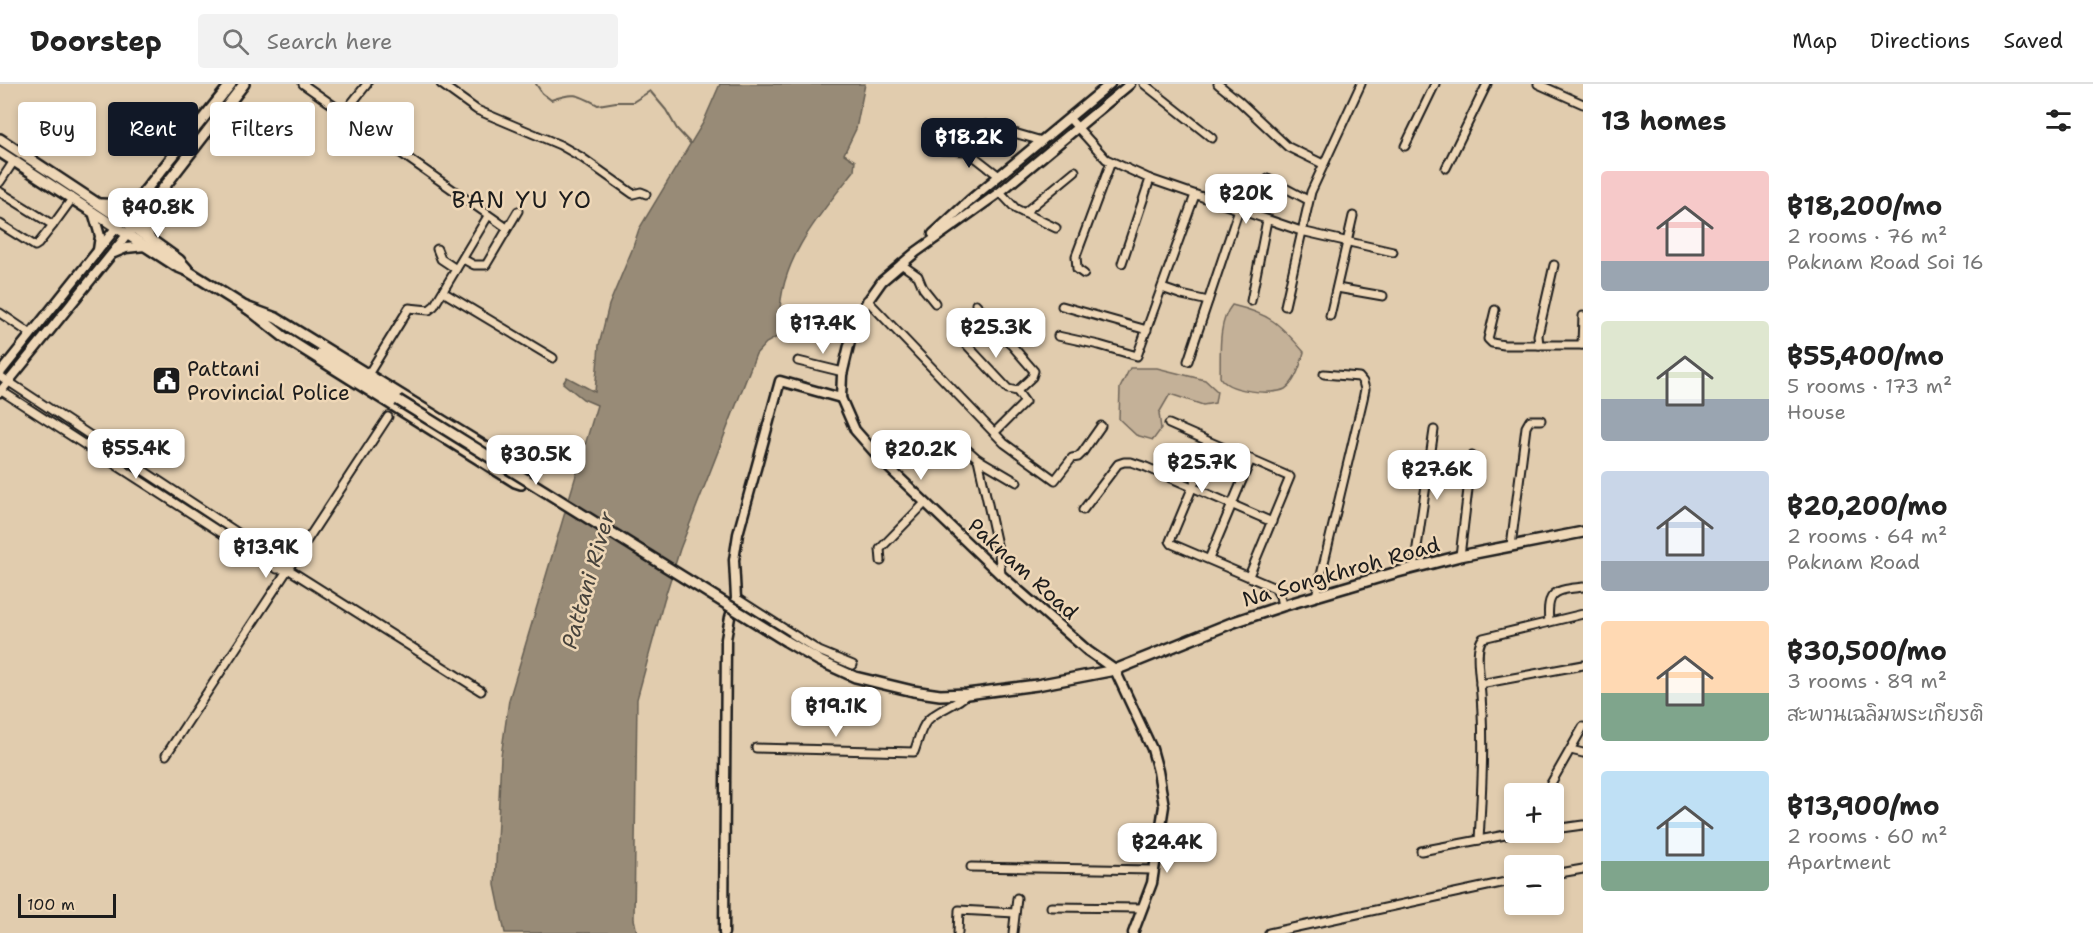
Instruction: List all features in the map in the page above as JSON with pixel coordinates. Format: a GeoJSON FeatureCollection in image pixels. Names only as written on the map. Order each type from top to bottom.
{"type":"FeatureCollection","features":[{"type":"Feature","properties":{"kind":"main road"},"geometry":{"type":"LineString","coordinates":[[119,224],[231,84]]}},
{"type":"Feature","properties":{"kind":"main road"},"geometry":{"type":"LineString","coordinates":[[130,231],[244,84]]}},
{"type":"Feature","properties":{"kind":"main road"},"geometry":{"type":"LineString","coordinates":[[0,139],[98,203],[119,224]]}},
{"type":"Feature","properties":{"kind":"main road"},"geometry":{"type":"LineString","coordinates":[[0,152],[93,212],[119,224],[179,260],[188,271],[246,307],[284,337],[515,483],[521,484],[524,481],[526,476],[518,467],[369,373],[276,318],[246,307]]}},
{"type":"Feature","properties":{"kind":"main road"},"geometry":{"type":"LineString","coordinates":[[98,203],[116,206],[125,205],[137,199]]}},
{"type":"Feature","properties":{"kind":"main road"},"geometry":{"type":"LineString","coordinates":[[147,242],[146,222],[150,205]]}},
{"type":"Feature","properties":{"kind":"main road","name":"Na Songkhroh Road"},"geometry":{"type":"LineString","coordinates":[[246,307],[820,661],[855,677],[913,692],[967,694],[1037,685],[1115,670],[1234,622],[1282,606],[1460,556],[1583,532]]}},
{"type":"Feature","properties":{"kind":"street"},"geometry":{"type":"LineString","coordinates":[[303,84],[328,102]]}},
{"type":"Feature","properties":{"kind":"street"},"geometry":{"type":"LineString","coordinates":[[353,102],[368,84]]}},
{"type":"Feature","properties":{"kind":"street"},"geometry":{"type":"LineString","coordinates":[[441,84],[477,110],[567,149],[633,194],[641,192],[646,194]]}},
{"type":"Feature","properties":{"kind":"street","name":"Paknam Road"},"geometry":{"type":"LineString","coordinates":[[916,252],[970,200],[1110,84]]}},
{"type":"Feature","properties":{"kind":"street","name":"Paknam Road"},"geometry":{"type":"LineString","coordinates":[[1115,670],[1093,655],[1001,575],[925,503],[862,439],[849,420],[841,398],[843,372],[851,337],[867,300],[882,281],[916,252],[1000,192],[1130,84]]}},
{"type":"Feature","properties":{"kind":"street"},"geometry":{"type":"LineString","coordinates":[[1144,84],[1212,138]]}},
{"type":"Feature","properties":{"kind":"street"},"geometry":{"type":"LineString","coordinates":[[1218,84],[1288,147],[1323,164]]}},
{"type":"Feature","properties":{"kind":"street"},"geometry":{"type":"LineString","coordinates":[[1285,306],[1308,200],[1361,84]]}},
{"type":"Feature","properties":{"kind":"street"},"geometry":{"type":"LineString","coordinates":[[1406,146],[1436,84]]}},
{"type":"Feature","properties":{"kind":"street"},"geometry":{"type":"LineString","coordinates":[[1446,168],[1487,84]]}},
{"type":"Feature","properties":{"kind":"street"},"geometry":{"type":"LineString","coordinates":[[1538,84],[1583,104]]}},
{"type":"Feature","properties":{"kind":"street"},"geometry":{"type":"LineString","coordinates":[[1069,118],[1102,156],[1150,179],[1301,231],[1393,252]]}},
{"type":"Feature","properties":{"kind":"street"},"geometry":{"type":"LineString","coordinates":[[986,126],[1042,141]]}},
{"type":"Feature","properties":{"kind":"street"},"geometry":{"type":"LineString","coordinates":[[942,150],[967,151],[999,176]]}},
{"type":"Feature","properties":{"kind":"street"},"geometry":{"type":"LineString","coordinates":[[404,156],[507,228]]}},
{"type":"Feature","properties":{"kind":"street"},"geometry":{"type":"LineString","coordinates":[[0,182],[14,161]]}},
{"type":"Feature","properties":{"kind":"street"},"geometry":{"type":"LineString","coordinates":[[1084,274],[1077,269],[1077,256],[1111,162]]}},
{"type":"Feature","properties":{"kind":"street"},"geometry":{"type":"LineString","coordinates":[[1024,213],[1075,171]]}},
{"type":"Feature","properties":{"kind":"street"},"geometry":{"type":"LineString","coordinates":[[1122,263],[1150,179]]}},
{"type":"Feature","properties":{"kind":"street"},"geometry":{"type":"LineString","coordinates":[[1268,179],[1308,200]]}},
{"type":"Feature","properties":{"kind":"street"},"geometry":{"type":"LineString","coordinates":[[0,192],[52,225]]}},
{"type":"Feature","properties":{"kind":"street"},"geometry":{"type":"LineString","coordinates":[[1000,192],[1010,205],[1056,228]]}},
{"type":"Feature","properties":{"kind":"street"},"geometry":{"type":"LineString","coordinates":[[1058,336],[1099,345],[1135,357],[1138,354],[1194,195]]}},
{"type":"Feature","properties":{"kind":"street"},"geometry":{"type":"LineString","coordinates":[[0,224],[35,246],[72,199]]}},
{"type":"Feature","properties":{"kind":"street"},"geometry":{"type":"LineString","coordinates":[[1188,361],[1239,209]]}},
{"type":"Feature","properties":{"kind":"street"},"geometry":{"type":"LineString","coordinates":[[463,259],[474,265],[486,265],[518,211]]}},
{"type":"Feature","properties":{"kind":"street"},"geometry":{"type":"LineString","coordinates":[[93,212],[100,236],[98,250]]}},
{"type":"Feature","properties":{"kind":"street"},"geometry":{"type":"LineString","coordinates":[[369,373],[408,309],[431,309],[488,216]]}},
{"type":"Feature","properties":{"kind":"street"},"geometry":{"type":"LineString","coordinates":[[1330,316],[1353,216]]}},
{"type":"Feature","properties":{"kind":"street"},"geometry":{"type":"LineString","coordinates":[[1251,302],[1267,220]]}},
{"type":"Feature","properties":{"kind":"street"},"geometry":{"type":"LineString","coordinates":[[119,224],[0,374],[282,562],[288,569],[481,691]]}},
{"type":"Feature","properties":{"kind":"street"},"geometry":{"type":"LineString","coordinates":[[130,231],[0,391],[277,569],[288,569]]}},
{"type":"Feature","properties":{"kind":"street"},"geometry":{"type":"LineString","coordinates":[[110,255],[147,242]]}},
{"type":"Feature","properties":{"kind":"street"},"geometry":{"type":"LineString","coordinates":[[437,249],[441,260],[456,269]]}},
{"type":"Feature","properties":{"kind":"street"},"geometry":{"type":"LineString","coordinates":[[901,264],[918,276],[923,288],[935,303]]}},
{"type":"Feature","properties":{"kind":"street"},"geometry":{"type":"LineString","coordinates":[[1539,345],[1538,335],[1554,265]]}},
{"type":"Feature","properties":{"kind":"street"},"geometry":{"type":"LineString","coordinates":[[1162,288],[1208,301]]}},
{"type":"Feature","properties":{"kind":"street"},"geometry":{"type":"LineString","coordinates":[[1337,288],[1383,296]]}},
{"type":"Feature","properties":{"kind":"street"},"geometry":{"type":"LineString","coordinates":[[443,292],[553,358]]}},
{"type":"Feature","properties":{"kind":"street"},"geometry":{"type":"LineString","coordinates":[[867,300],[1004,443],[1055,480],[1072,458],[1078,458],[1101,426]]}},
{"type":"Feature","properties":{"kind":"street"},"geometry":{"type":"LineString","coordinates":[[976,304],[1034,372],[1032,377],[1017,391]]}},
{"type":"Feature","properties":{"kind":"street"},"geometry":{"type":"LineString","coordinates":[[1062,306],[1147,330]]}},
{"type":"Feature","properties":{"kind":"street"},"geometry":{"type":"LineString","coordinates":[[1495,310],[1488,339],[1490,342],[1504,345],[1583,345],[1583,316]]}},
{"type":"Feature","properties":{"kind":"street"},"geometry":{"type":"LineString","coordinates":[[0,313],[30,334]]}},
{"type":"Feature","properties":{"kind":"street"},"geometry":{"type":"LineString","coordinates":[[966,344],[1008,389],[1017,391],[1026,402],[995,432]]}},
{"type":"Feature","properties":{"kind":"street"},"geometry":{"type":"LineString","coordinates":[[798,361],[843,372]]}},
{"type":"Feature","properties":{"kind":"street"},"geometry":{"type":"LineString","coordinates":[[1316,596],[1364,393],[1363,382],[1359,377],[1324,374]]}},
{"type":"Feature","properties":{"kind":"street"},"geometry":{"type":"LineString","coordinates":[[724,933],[726,639],[736,598],[734,560],[738,534],[780,381],[841,398]]}},
{"type":"Feature","properties":{"kind":"street"},"geometry":{"type":"LineString","coordinates":[[166,755],[388,417]]}},
{"type":"Feature","properties":{"kind":"street"},"geometry":{"type":"LineString","coordinates":[[1511,546],[1526,427],[1530,420],[1541,420]]}},
{"type":"Feature","properties":{"kind":"street"},"geometry":{"type":"LineString","coordinates":[[1169,424],[1290,477],[1249,576]]}},
{"type":"Feature","properties":{"kind":"street"},"geometry":{"type":"LineString","coordinates":[[1414,568],[1434,430]]}},
{"type":"Feature","properties":{"kind":"street"},"geometry":{"type":"LineString","coordinates":[[1210,443],[1170,542],[1275,588],[1282,606]]}},
{"type":"Feature","properties":{"kind":"street"},"geometry":{"type":"LineString","coordinates":[[961,444],[978,459],[1017,482]]}},
{"type":"Feature","properties":{"kind":"street"},"geometry":{"type":"LineString","coordinates":[[1460,556],[1472,456]]}},
{"type":"Feature","properties":{"kind":"street"},"geometry":{"type":"LineString","coordinates":[[978,459],[999,554],[1001,575]]}},
{"type":"Feature","properties":{"kind":"street"},"geometry":{"type":"LineString","coordinates":[[1209,559],[1251,459]]}},
{"type":"Feature","properties":{"kind":"street"},"geometry":{"type":"LineString","coordinates":[[1083,510],[1118,464],[1124,462],[1146,466],[1191,488],[1272,522]]}},
{"type":"Feature","properties":{"kind":"street"},"geometry":{"type":"LineString","coordinates":[[881,561],[880,549],[925,503]]}},
{"type":"Feature","properties":{"kind":"street"},"geometry":{"type":"LineString","coordinates":[[1549,622],[1548,609],[1552,595],[1561,589],[1583,587]]}},
{"type":"Feature","properties":{"kind":"street"},"geometry":{"type":"LineString","coordinates":[[736,598],[819,651],[853,665]]}},
{"type":"Feature","properties":{"kind":"street"},"geometry":{"type":"LineString","coordinates":[[1479,840],[1483,711],[1479,643],[1481,639],[1583,614]]}},
{"type":"Feature","properties":{"kind":"street"},"geometry":{"type":"LineString","coordinates":[[1480,684],[1583,666]]}},
{"type":"Feature","properties":{"kind":"street"},"geometry":{"type":"LineString","coordinates":[[1115,670],[1152,749],[1164,806],[1152,883],[1133,933]]}},
{"type":"Feature","properties":{"kind":"street"},"geometry":{"type":"LineString","coordinates":[[756,748],[914,752],[924,724],[929,718],[960,702],[967,694]]}},
{"type":"Feature","properties":{"kind":"street"},"geometry":{"type":"LineString","coordinates":[[1552,783],[1583,727]]}},
{"type":"Feature","properties":{"kind":"street"},"geometry":{"type":"LineString","coordinates":[[1571,750],[1583,753]]}},
{"type":"Feature","properties":{"kind":"street"},"geometry":{"type":"LineString","coordinates":[[1564,828],[1583,825]]}},
{"type":"Feature","properties":{"kind":"street"},"geometry":{"type":"LineString","coordinates":[[1421,851],[1504,836]]}},
{"type":"Feature","properties":{"kind":"street"},"geometry":{"type":"LineString","coordinates":[[971,867],[1154,870]]}},
{"type":"Feature","properties":{"kind":"street"},"geometry":{"type":"LineString","coordinates":[[1564,872],[1583,869]]}},
{"type":"Feature","properties":{"kind":"street"},"geometry":{"type":"LineString","coordinates":[[1269,933],[1504,882]]}},
{"type":"Feature","properties":{"kind":"street"},"geometry":{"type":"LineString","coordinates":[[1013,933],[1017,898]]}},
{"type":"Feature","properties":{"kind":"street"},"geometry":{"type":"LineString","coordinates":[[1052,907],[1142,908]]}},
{"type":"Feature","properties":{"kind":"street"},"geometry":{"type":"LineString","coordinates":[[958,933],[959,910],[1015,913]]}},
{"type":"Feature","properties":{"kind":"shaded area"},"geometry":{"type":"Polygon","coordinates":[[[1232,305],[1256,312],[1273,321],[1304,352],[1295,377],[1285,389],[1270,392],[1250,391],[1231,386],[1220,377],[1222,330],[1227,312],[1232,305]]]}},
{"type":"Feature","properties":{"kind":"shaded area"},"geometry":{"type":"Polygon","coordinates":[[[1130,368],[1157,368],[1205,380],[1217,391],[1215,403],[1203,405],[1170,394],[1159,413],[1161,429],[1153,440],[1136,435],[1119,419],[1120,388],[1130,368]]]}},
{"type":"Feature","properties":{"kind":"water","name":"Pattani River"},"geometry":{"type":"Polygon","coordinates":[[[720,84],[865,84],[856,129],[844,154],[855,161],[854,171],[816,220],[795,256],[782,294],[780,315],[790,321],[788,331],[766,343],[756,354],[680,549],[664,600],[637,699],[634,919],[637,933],[505,933],[495,885],[501,756],[509,700],[597,405],[583,399],[563,383],[567,377],[595,392],[599,345],[609,305],[639,229],[703,123],[720,84]]]}},
{"type":"Feature","properties":{"kind":"waterway"},"geometry":{"type":"LineString","coordinates":[[536,84],[551,100],[575,95],[598,105],[633,102],[650,91],[690,143]]}},
{"type":"Feature","properties":{"kind":"place","name":"Pattani Provincial Police"},"geometry":{"type":"Point","coordinates":[166,381]}},
{"type":"Feature","properties":{"kind":"district","name":"BAN YU YO"},"geometry":{"type":"Point","coordinates":[522,200]}}]}
